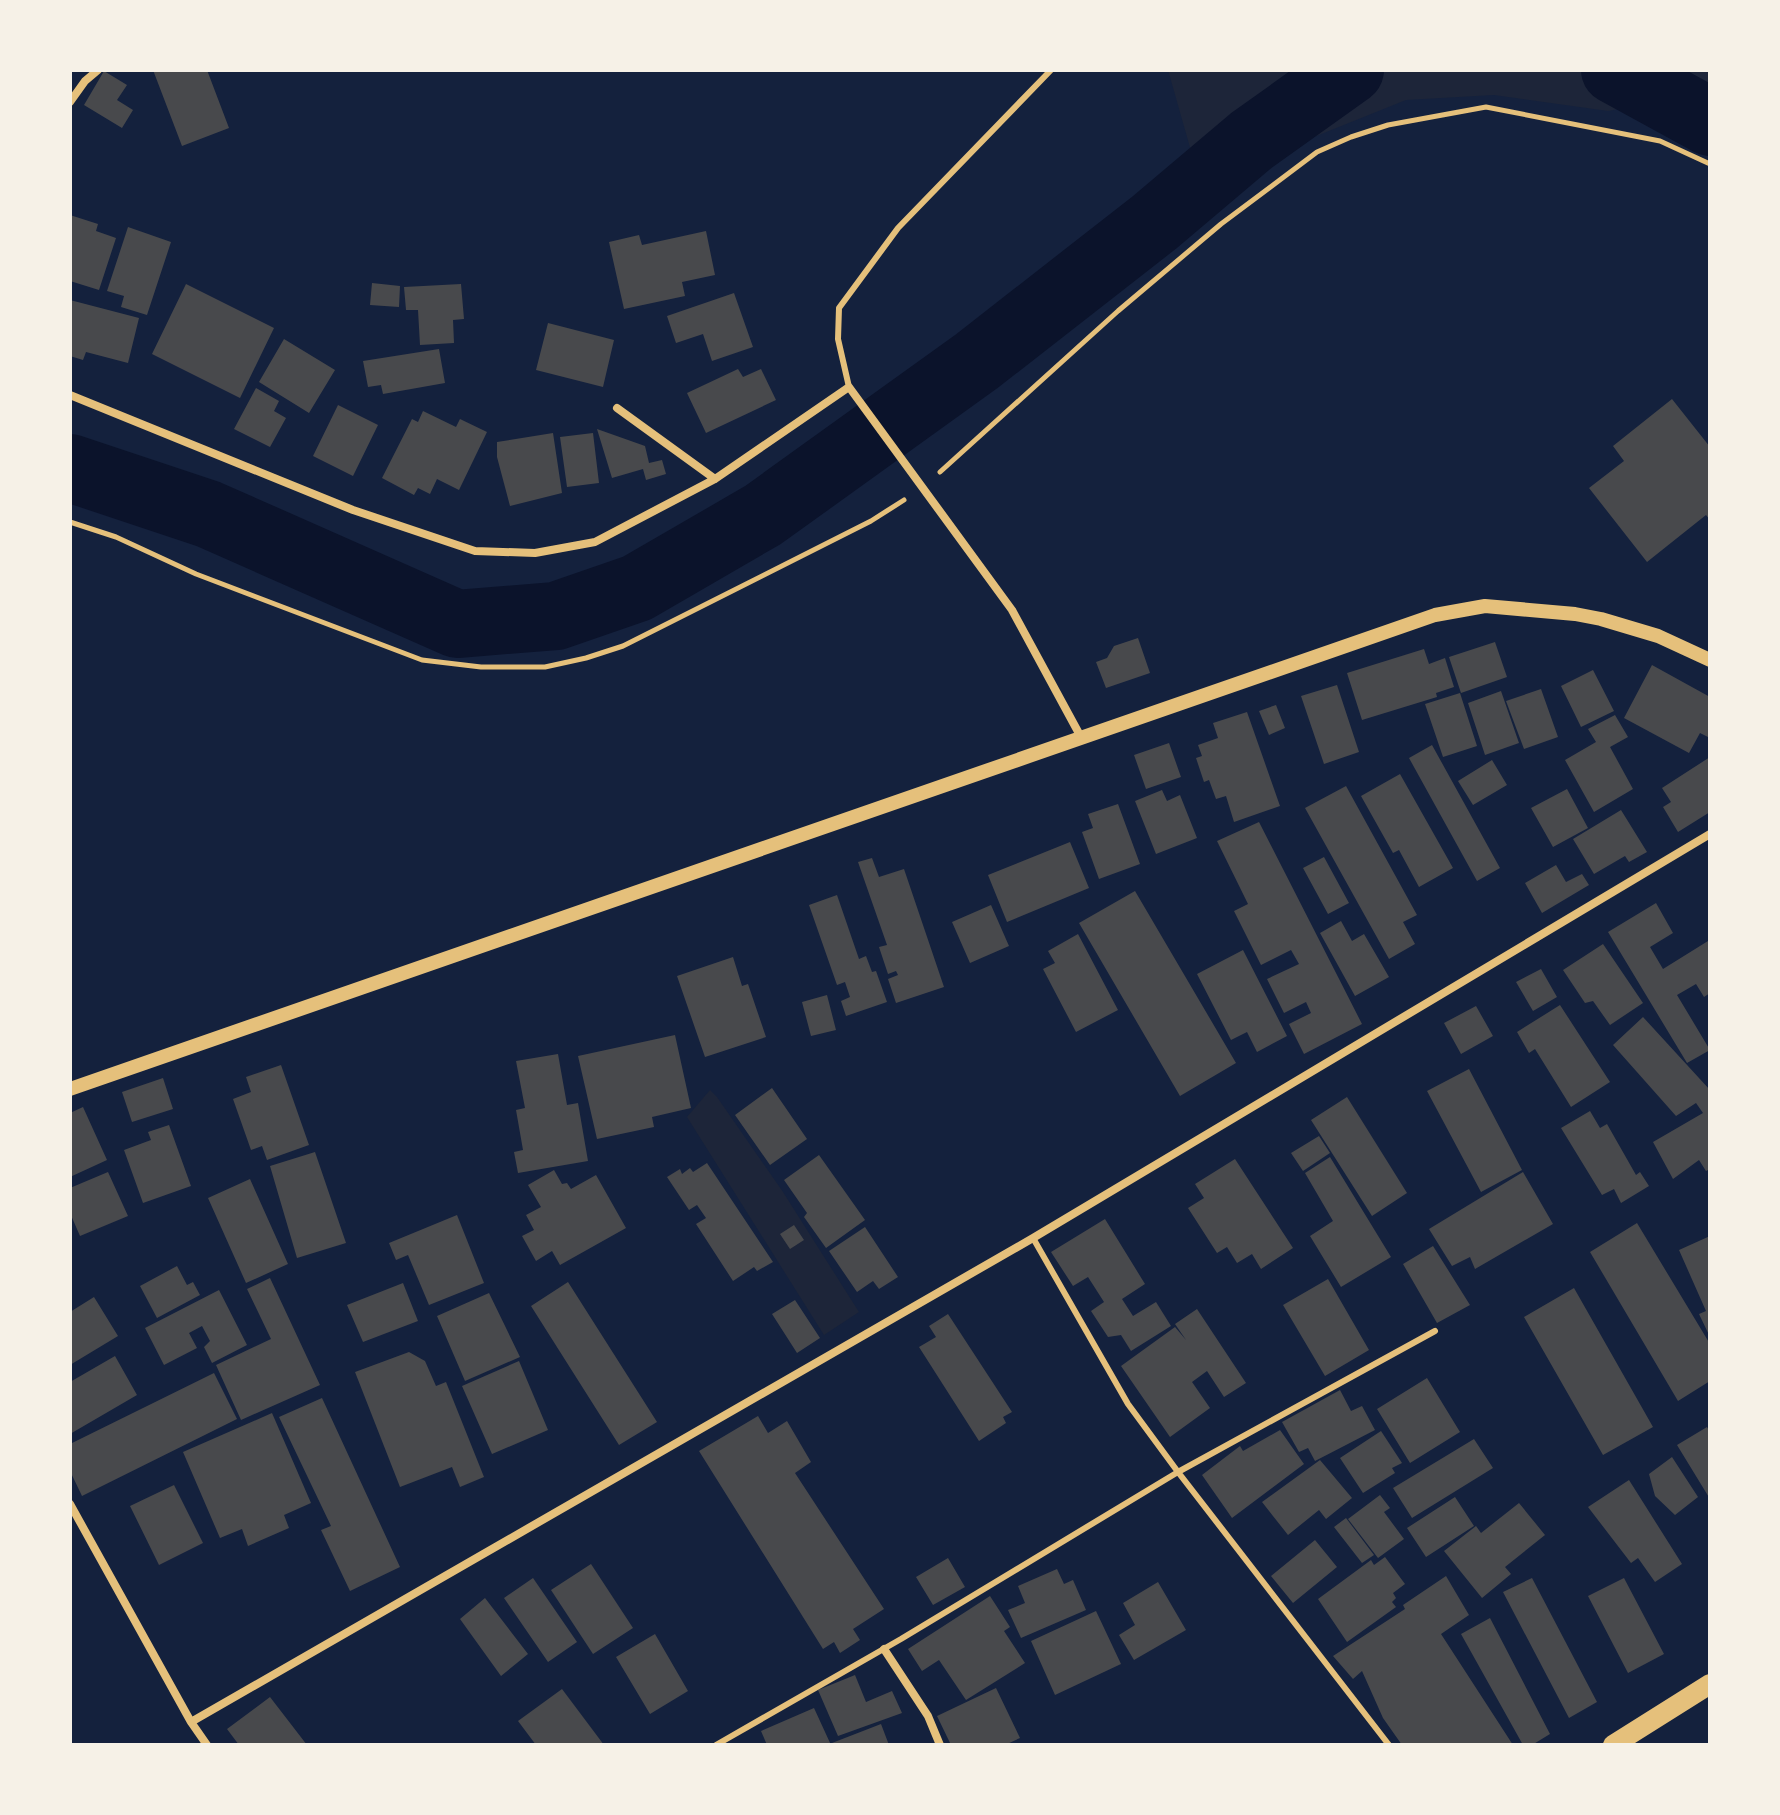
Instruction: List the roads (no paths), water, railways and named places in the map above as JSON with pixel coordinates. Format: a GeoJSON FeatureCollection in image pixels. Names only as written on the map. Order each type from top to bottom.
{"type":"FeatureCollection","features":[{"type":"Feature","properties":{"kind":"main road"},"geometry":{"type":"LineString","coordinates":[[1613,1745],[1710,1684]]}},
{"type":"Feature","properties":{"kind":"street"},"geometry":{"type":"LineString","coordinates":[[70,102],[85,81],[98,70]]}},
{"type":"Feature","properties":{"kind":"street"},"geometry":{"type":"LineString","coordinates":[[70,395],[353,510],[475,551],[535,553],[595,542],[715,479],[849,387],[1012,610],[1082,739]]}},
{"type":"Feature","properties":{"kind":"street"},"geometry":{"type":"LineString","coordinates":[[617,408],[715,479]]}},
{"type":"Feature","properties":{"kind":"street"},"geometry":{"type":"LineString","coordinates":[[70,1089],[1435,615],[1485,606],[1575,614],[1658,636],[1710,660]]}},
{"type":"Feature","properties":{"kind":"street"},"geometry":{"type":"LineString","coordinates":[[191,1722],[1033,1238],[1710,834]]}},
{"type":"Feature","properties":{"kind":"street"},"geometry":{"type":"LineString","coordinates":[[70,1504],[191,1722],[207,1745]]}},
{"type":"Feature","properties":{"kind":"street"},"geometry":{"type":"LineString","coordinates":[[884,1649],[928,1716],[940,1745]]}},
{"type":"Feature","properties":{"kind":"lane"},"geometry":{"type":"LineString","coordinates":[[849,387],[838,339],[839,308],[898,228],[1051,70]]}},
{"type":"Feature","properties":{"kind":"lane"},"geometry":{"type":"LineString","coordinates":[[1033,1238],[1128,1404],[1389,1745]]}},
{"type":"Feature","properties":{"kind":"lane"},"geometry":{"type":"LineString","coordinates":[[716,1745],[884,1649],[1178,1472],[1435,1331]]}},
{"type":"Feature","properties":{"kind":"waterway"},"geometry":{"type":"LineString","coordinates":[[70,468],[208,514],[457,624],[556,616],[637,588],[763,515],[977,361],[1155,222],[1252,140],[1350,70]]}},
{"type":"Feature","properties":{"kind":"waterway"},"geometry":{"type":"LineString","coordinates":[[1615,70],[1710,122]]}}]}
